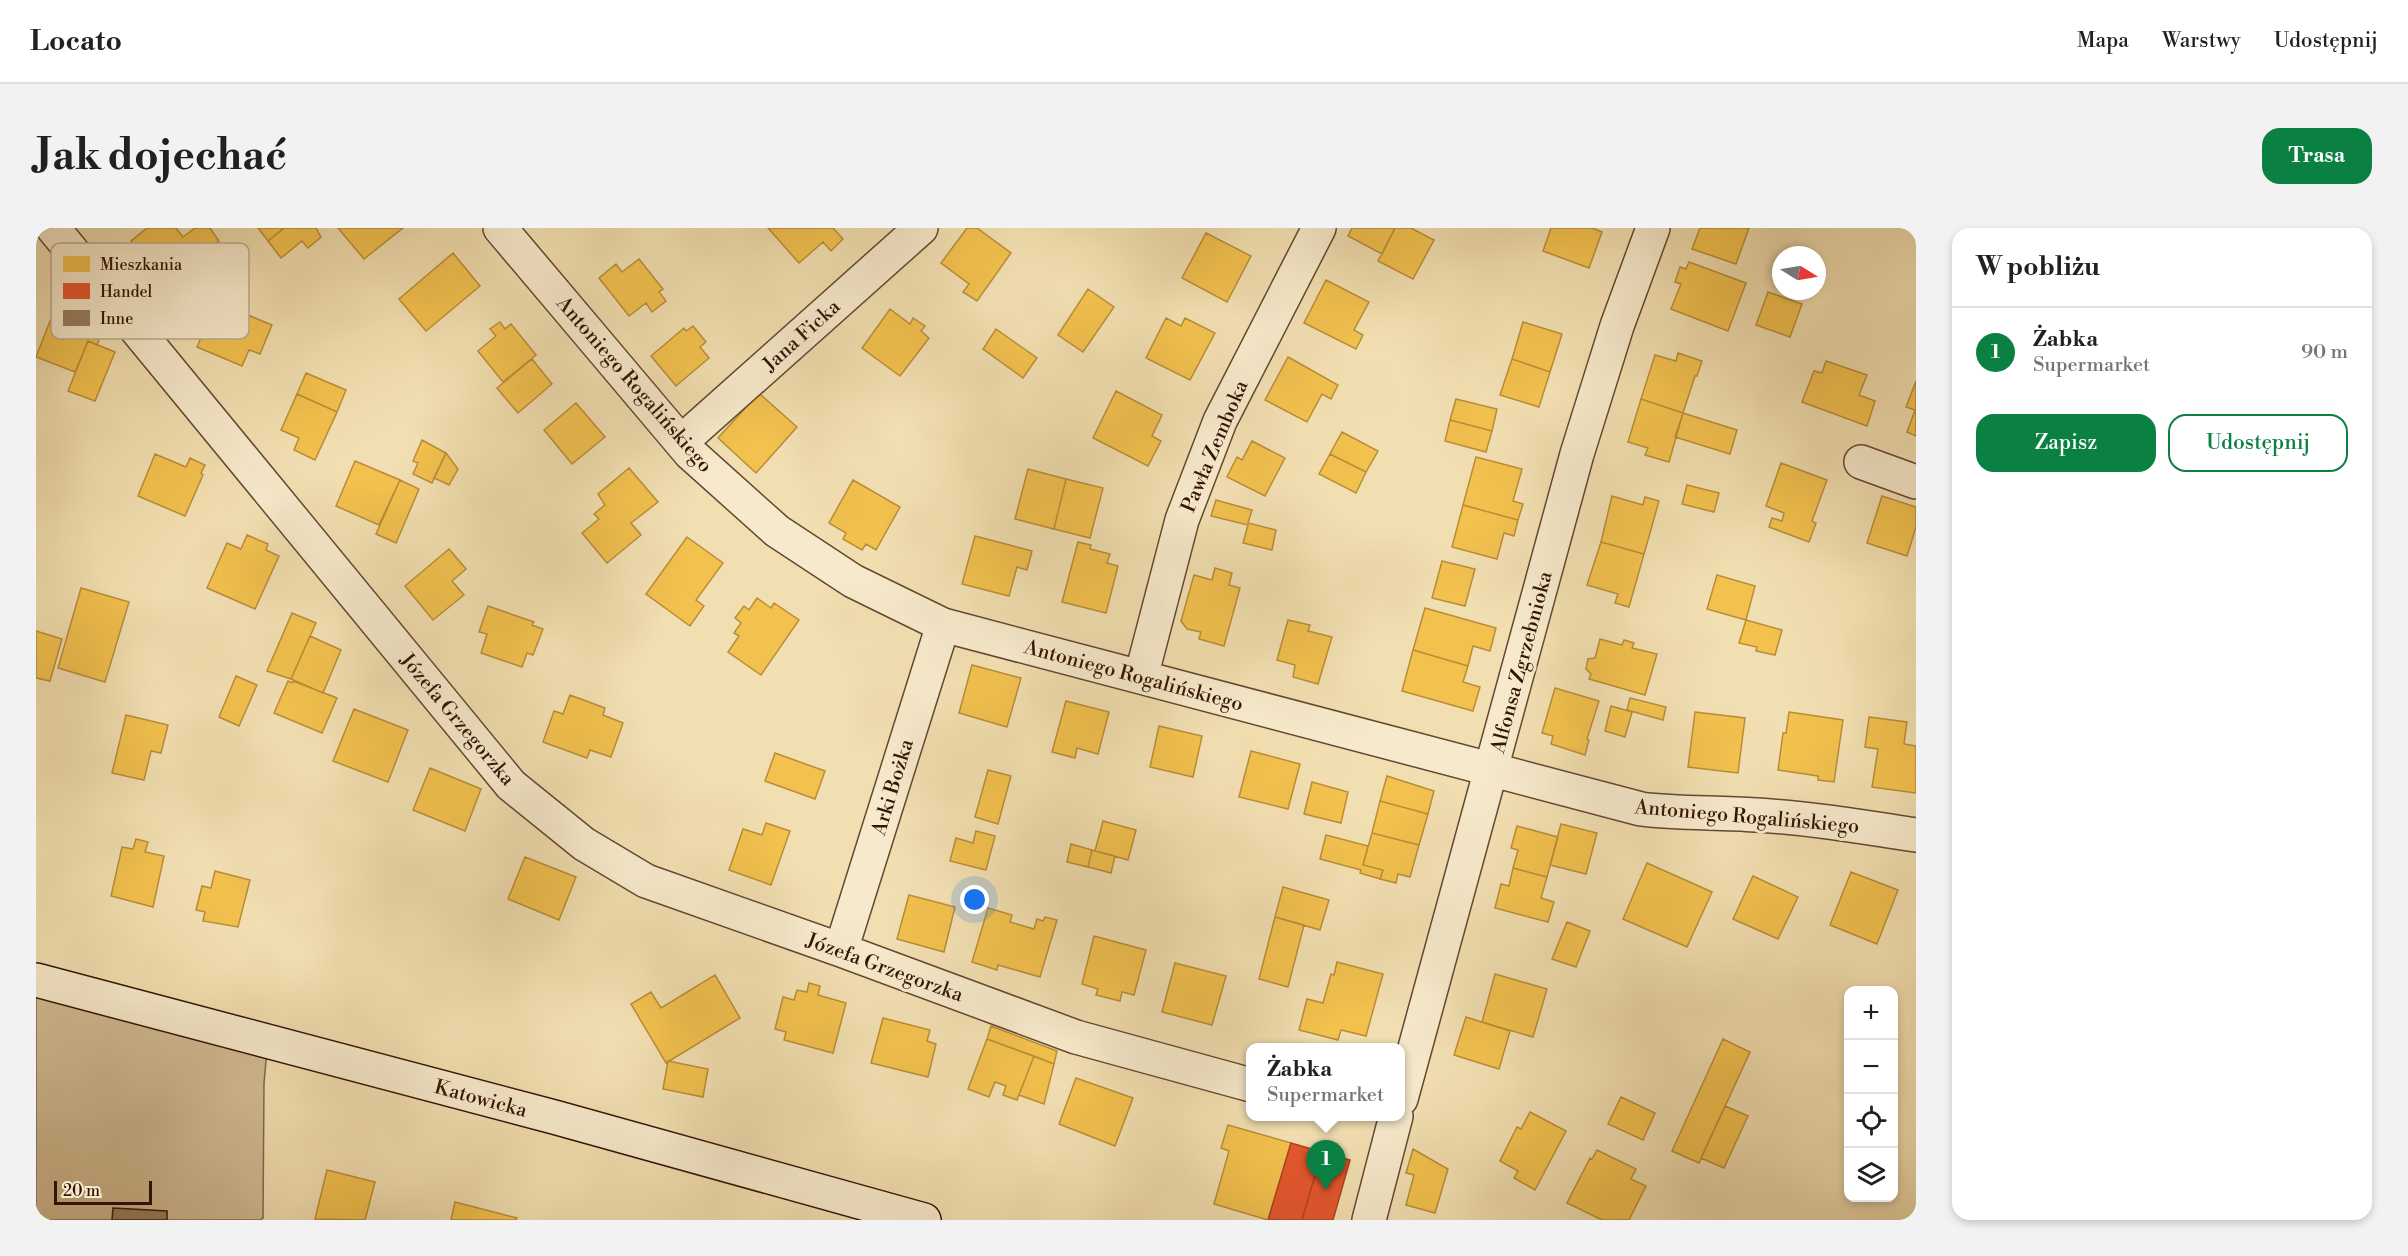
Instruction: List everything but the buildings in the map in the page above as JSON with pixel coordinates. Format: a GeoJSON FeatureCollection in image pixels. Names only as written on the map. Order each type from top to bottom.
{"type":"FeatureCollection","features":[{"type":"Feature","properties":{"kind":"street","name":"Józefa Grzegorzka"},"geometry":{"type":"LineString","coordinates":[[53,228],[65,243]]}},
{"type":"Feature","properties":{"kind":"street","name":"Antoniego Rogalińskiego"},"geometry":{"type":"LineString","coordinates":[[500,228],[690,453],[777,531],[853,581],[943,625],[1641,809],[1672,813],[1755,815],[1825,821],[1916,835]]}},
{"type":"Feature","properties":{"kind":"street","name":"Jana Ficka"},"geometry":{"type":"LineString","coordinates":[[681,442],[921,228]]}},
{"type":"Feature","properties":{"kind":"street","name":"Pawła Zemboka"},"geometry":{"type":"LineString","coordinates":[[1141,677],[1182,520],[1220,421],[1319,228]]}},
{"type":"Feature","properties":{"kind":"street","name":"Alfonsa Zgrzebnioka"},"geometry":{"type":"LineString","coordinates":[[1405,1063],[1492,769],[1577,454],[1617,326],[1653,228]]}},
{"type":"Feature","properties":{"kind":"street","name":"Józefa Grzegorzka"},"geometry":{"type":"LineString","coordinates":[[144,339],[511,785],[585,844],[646,881],[841,950],[1076,1038],[1246,1084]]}},
{"type":"Feature","properties":{"kind":"street"},"geometry":{"type":"LineString","coordinates":[[1861,462],[1916,482]]}},
{"type":"Feature","properties":{"kind":"street","name":"Arki Bożka"},"geometry":{"type":"LineString","coordinates":[[841,950],[943,625]]}},
{"type":"Feature","properties":{"kind":"street","name":"Katowicka"},"geometry":{"type":"LineString","coordinates":[[36,980],[543,1114],[924,1220]]}},
{"type":"Feature","properties":{"kind":"street","name":"Alfonsa Zgrzebnioka"},"geometry":{"type":"LineString","coordinates":[[1369,1220],[1389,1121]]}},
{"type":"Feature","properties":{"kind":"shaded area"},"geometry":{"type":"Polygon","coordinates":[[[36,992],[267,1050],[264,1083],[263,1218],[260,1220],[36,1220],[36,992]]]}},
{"type":"Feature","properties":{"kind":"place","name":"Żabka"},"geometry":{"type":"Point","coordinates":[1326,1190]}}]}
